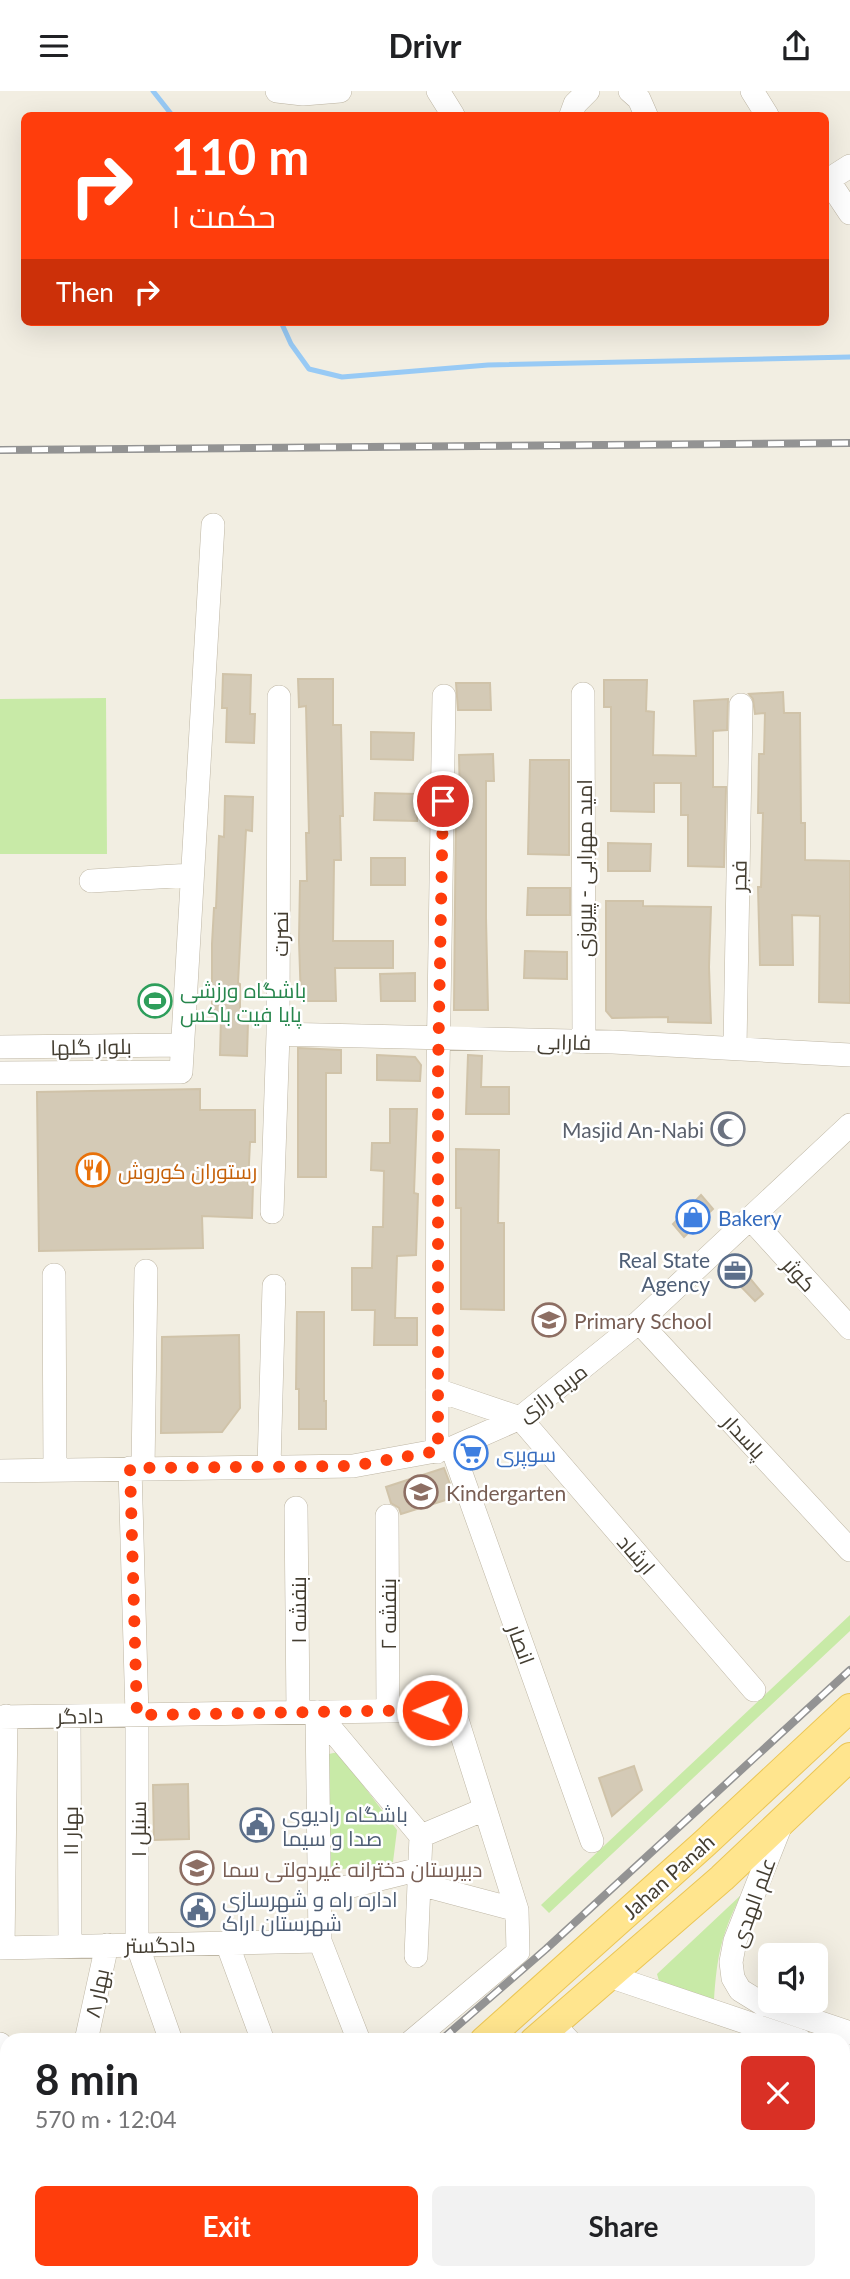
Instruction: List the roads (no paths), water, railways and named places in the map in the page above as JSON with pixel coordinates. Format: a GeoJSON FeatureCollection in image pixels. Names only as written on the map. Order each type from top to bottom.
{"type":"FeatureCollection","features":[{"type":"Feature","properties":{"kind":"main road","name":"Jahan Panah"},"geometry":{"type":"LineString","coordinates":[[493,2033],[705,1843],[850,1708]]}},
{"type":"Feature","properties":{"kind":"main road","name":"Jahan Panah"},"geometry":{"type":"LineString","coordinates":[[554,2033],[609,1976],[722,1878],[850,1757]]}},
{"type":"Feature","properties":{"kind":"street"},"geometry":{"type":"LineString","coordinates":[[277,91],[303,94],[340,91]]}},
{"type":"Feature","properties":{"kind":"street"},"geometry":{"type":"LineString","coordinates":[[438,91],[451,112]]}},
{"type":"Feature","properties":{"kind":"street"},"geometry":{"type":"LineString","coordinates":[[572,112],[575,104],[588,91]]}},
{"type":"Feature","properties":{"kind":"street"},"geometry":{"type":"LineString","coordinates":[[630,91],[639,99],[645,112]]}},
{"type":"Feature","properties":{"kind":"street"},"geometry":{"type":"LineString","coordinates":[[752,91],[765,112]]}},
{"type":"Feature","properties":{"kind":"street"},"geometry":{"type":"LineString","coordinates":[[829,178],[850,166]]}},
{"type":"Feature","properties":{"kind":"street"},"geometry":{"type":"LineString","coordinates":[[829,182],[850,213]]}},
{"type":"Feature","properties":{"kind":"street"},"geometry":{"type":"LineString","coordinates":[[182,1045],[213,525]]}},
{"type":"Feature","properties":{"kind":"street","name":"امید مهرابی - پیروزی"},"geometry":{"type":"LineString","coordinates":[[583,694],[584,1042]]}},
{"type":"Feature","properties":{"kind":"street","name":"نصرت"},"geometry":{"type":"LineString","coordinates":[[272,1212],[278,1034],[279,697]]}},
{"type":"Feature","properties":{"kind":"street","name":"انصار"},"geometry":{"type":"LineString","coordinates":[[444,697],[437,1390],[445,1450],[592,1841]]}},
{"type":"Feature","properties":{"kind":"street","name":"فجر"},"geometry":{"type":"LineString","coordinates":[[735,1047],[741,705]]}},
{"type":"Feature","properties":{"kind":"street"},"geometry":{"type":"LineString","coordinates":[[91,881],[192,875]]}},
{"type":"Feature","properties":{"kind":"street","name":"فارابی"},"geometry":{"type":"LineString","coordinates":[[278,1034],[735,1047],[850,1055]]}},
{"type":"Feature","properties":{"kind":"street","name":"بلوار گلها"},"geometry":{"type":"LineString","coordinates":[[0,1047],[182,1045],[181,1072],[0,1073]]}},
{"type":"Feature","properties":{"kind":"street","name":"مریم رازی"},"geometry":{"type":"LineString","coordinates":[[0,1471],[353,1466],[445,1450],[520,1418],[639,1322],[850,1125]]}},
{"type":"Feature","properties":{"kind":"street","name":"کوثر"},"geometry":{"type":"LineString","coordinates":[[751,1219],[850,1328]]}},
{"type":"Feature","properties":{"kind":"street","name":"سنبل ۱"},"geometry":{"type":"LineString","coordinates":[[146,1271],[136,1468],[138,1944],[169,2033]]}},
{"type":"Feature","properties":{"kind":"street"},"geometry":{"type":"LineString","coordinates":[[54,1275],[55,1470]]}},
{"type":"Feature","properties":{"kind":"street"},"geometry":{"type":"LineString","coordinates":[[269,1467],[274,1286]]}},
{"type":"Feature","properties":{"kind":"street","name":"پاسدار"},"geometry":{"type":"LineString","coordinates":[[639,1322],[850,1550]]}},
{"type":"Feature","properties":{"kind":"street"},"geometry":{"type":"LineString","coordinates":[[437,1390],[520,1418]]}},
{"type":"Feature","properties":{"kind":"street","name":"ارشاد"},"geometry":{"type":"LineString","coordinates":[[520,1418],[754,1691]]}},
{"type":"Feature","properties":{"kind":"street","name":"بنفشه ۱"},"geometry":{"type":"LineString","coordinates":[[296,1508],[320,1941]]}},
{"type":"Feature","properties":{"kind":"street","name":"بنفشه ۲"},"geometry":{"type":"LineString","coordinates":[[387,1516],[388,1711]]}},
{"type":"Feature","properties":{"kind":"street","name":"دادگر"},"geometry":{"type":"LineString","coordinates":[[3,1716],[454,1710],[485,1809]]}},
{"type":"Feature","properties":{"kind":"street"},"geometry":{"type":"LineString","coordinates":[[307,1712],[421,1836],[416,1956]]}},
{"type":"Feature","properties":{"kind":"street"},"geometry":{"type":"LineString","coordinates":[[1,1948],[3,1716]]}},
{"type":"Feature","properties":{"kind":"street","name":"بهار ۱۱"},"geometry":{"type":"LineString","coordinates":[[69,1716],[70,1946]]}},
{"type":"Feature","properties":{"kind":"street"},"geometry":{"type":"LineString","coordinates":[[421,1836],[485,1809],[517,1910],[518,1952],[423,2033]]}},
{"type":"Feature","properties":{"kind":"street","name":"علم الهدی"},"geometry":{"type":"LineString","coordinates":[[740,1990],[731,1970],[732,1951],[783,1821]]}},
{"type":"Feature","properties":{"kind":"street"},"geometry":{"type":"LineString","coordinates":[[319,1894],[420,1876],[517,1910]]}},
{"type":"Feature","properties":{"kind":"street"},"geometry":{"type":"LineString","coordinates":[[320,1941],[356,2033]]}},
{"type":"Feature","properties":{"kind":"street","name":"دادگستر"},"geometry":{"type":"LineString","coordinates":[[1,1948],[320,1941]]}},
{"type":"Feature","properties":{"kind":"street"},"geometry":{"type":"LineString","coordinates":[[227,1943],[260,2033]]}},
{"type":"Feature","properties":{"kind":"street","name":"بهار ۸"},"geometry":{"type":"LineString","coordinates":[[88,2033],[107,1945]]}},
{"type":"Feature","properties":{"kind":"street"},"geometry":{"type":"LineString","coordinates":[[609,1976],[778,2033]]}},
{"type":"Feature","properties":{"kind":"street"},"geometry":{"type":"LineString","coordinates":[[732,2017],[730,2003],[740,1990],[761,2003],[850,2033]]}},
{"type":"Feature","properties":{"kind":"waterway"},"geometry":{"type":"LineString","coordinates":[[153,91],[170,112]]}},
{"type":"Feature","properties":{"kind":"waterway"},"geometry":{"type":"LineString","coordinates":[[283,326],[291,344],[309,369],[342,377],[488,365],[850,357]]}},
{"type":"Feature","properties":{"kind":"railway"},"geometry":{"type":"LineString","coordinates":[[0,450],[850,443]]}},
{"type":"Feature","properties":{"kind":"railway"},"geometry":{"type":"LineString","coordinates":[[449,2033],[546,1949],[850,1670]]}},
{"type":"Feature","properties":{"kind":"place","name":"باشگاه ورزشی پایا فیت باکس"},"geometry":{"type":"Point","coordinates":[155,1001]}},
{"type":"Feature","properties":{"kind":"place","name":"Masjid An-Nabi"},"geometry":{"type":"Point","coordinates":[728,1129]}},
{"type":"Feature","properties":{"kind":"place","name":"رستوران کوروش"},"geometry":{"type":"Point","coordinates":[93,1170]}},
{"type":"Feature","properties":{"kind":"place","name":"Bakery"},"geometry":{"type":"Point","coordinates":[693,1217]}},
{"type":"Feature","properties":{"kind":"place","name":"Real State Agency"},"geometry":{"type":"Point","coordinates":[735,1271]}},
{"type":"Feature","properties":{"kind":"place","name":"Primary School"},"geometry":{"type":"Point","coordinates":[549,1320]}},
{"type":"Feature","properties":{"kind":"place","name":"سوپری"},"geometry":{"type":"Point","coordinates":[471,1453]}},
{"type":"Feature","properties":{"kind":"place","name":"Kindergarten"},"geometry":{"type":"Point","coordinates":[421,1492]}},
{"type":"Feature","properties":{"kind":"place","name":"باشگاه رادیوی صدا و سیما"},"geometry":{"type":"Point","coordinates":[257,1825]}},
{"type":"Feature","properties":{"kind":"place","name":"دبیرستان دخترانه غیردولتی سما"},"geometry":{"type":"Point","coordinates":[197,1868]}},
{"type":"Feature","properties":{"kind":"place","name":"اداره راه و شهرسازی شهرستان اراک"},"geometry":{"type":"Point","coordinates":[198,1910]}}]}
